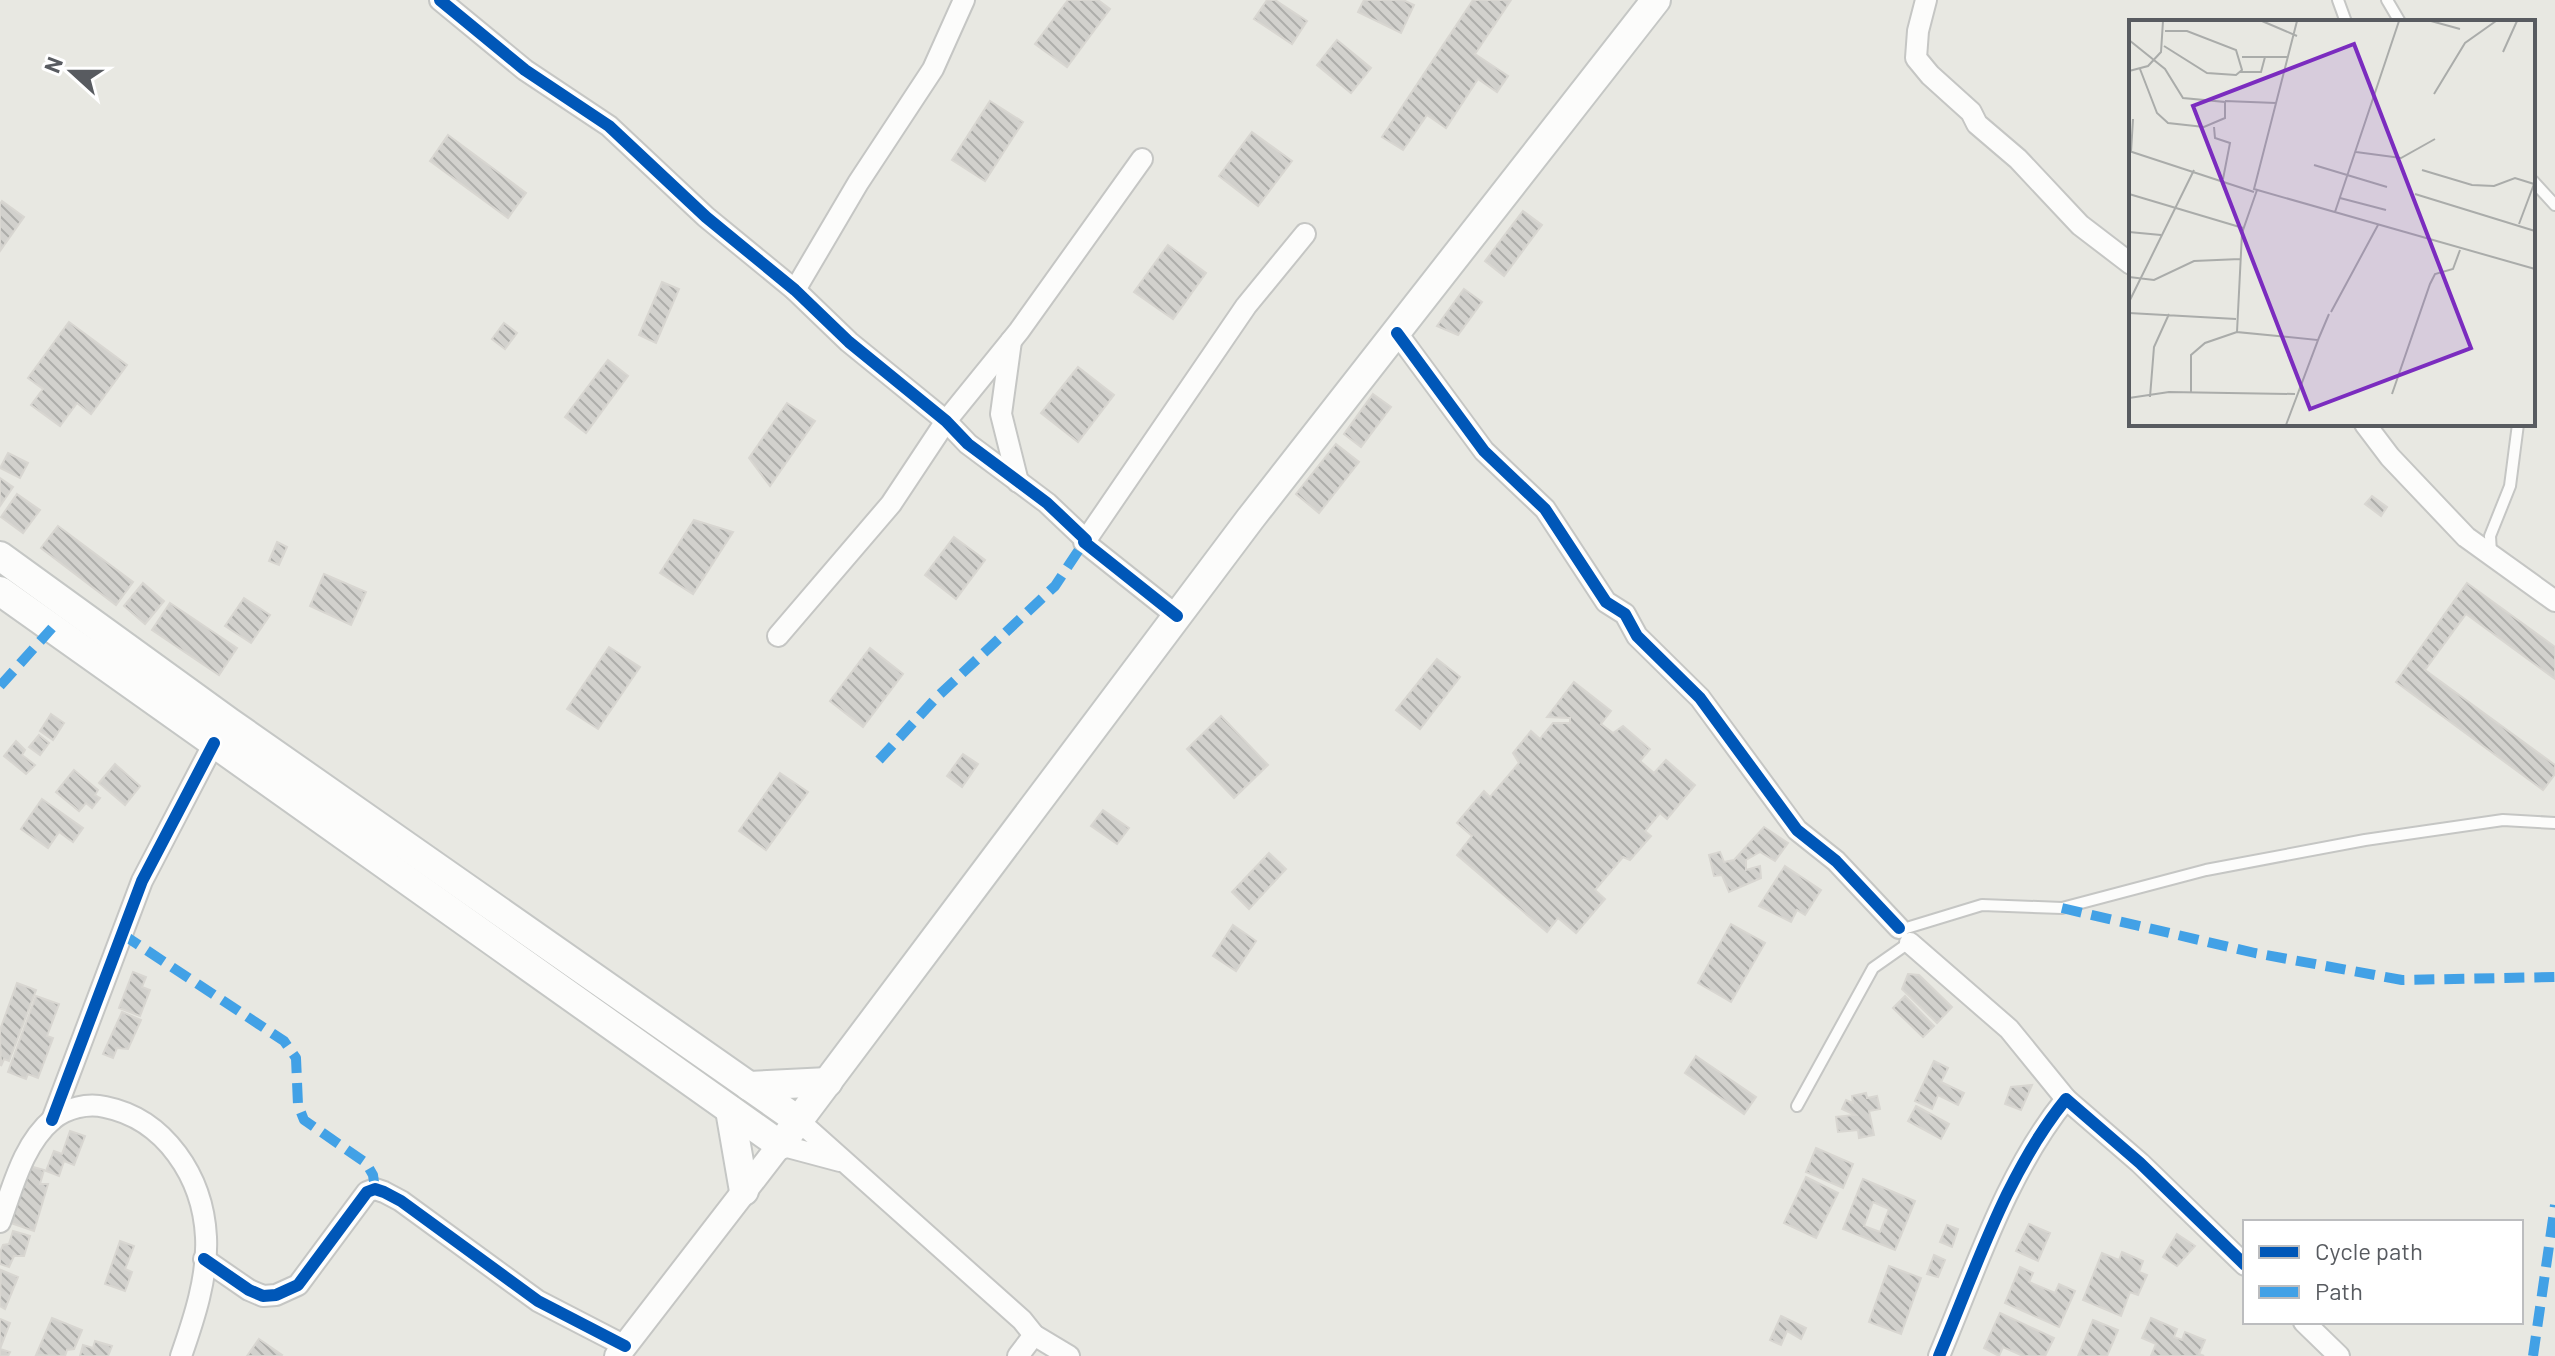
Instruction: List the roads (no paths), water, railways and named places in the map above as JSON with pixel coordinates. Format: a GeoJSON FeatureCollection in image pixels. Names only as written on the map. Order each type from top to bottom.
{"type":"FeatureCollection","features":[{"type":"Feature","properties":{"kind":"main road"},"geometry":{"type":"LineString","coordinates":[[0,556],[780,1145],[1250,519],[1656,0]]}},
{"type":"Feature","properties":{"kind":"main road"},"geometry":{"type":"LineString","coordinates":[[0,591],[214,743],[348,821],[799,1121]]}},
{"type":"Feature","properties":{"kind":"main road"},"geometry":{"type":"LineString","coordinates":[[749,1086],[828,1082]]}},
{"type":"Feature","properties":{"kind":"main road"},"geometry":{"type":"LineString","coordinates":[[730,1110],[744,1191]]}},
{"type":"Feature","properties":{"kind":"street"},"geometry":{"type":"LineString","coordinates":[[440,0],[525,70],[609,126],[706,217],[795,290],[849,342],[946,421],[968,444],[1047,503],[1086,540],[1084,542],[1177,616]]}},
{"type":"Feature","properties":{"kind":"street"},"geometry":{"type":"LineString","coordinates":[[795,290],[858,183],[933,69],[964,0]]}},
{"type":"Feature","properties":{"kind":"street"},"geometry":{"type":"LineString","coordinates":[[1926,0],[1918,31],[1916,58],[1971,112],[1977,124],[2018,159],[2080,225],[2129,262]]}},
{"type":"Feature","properties":{"kind":"street"},"geometry":{"type":"LineString","coordinates":[[778,636],[891,504],[946,421],[1011,340],[1142,159]]}},
{"type":"Feature","properties":{"kind":"street"},"geometry":{"type":"LineString","coordinates":[[1086,540],[1246,306],[1305,234]]}},
{"type":"Feature","properties":{"kind":"street"},"geometry":{"type":"LineString","coordinates":[[1397,333],[1484,451],[1545,509],[1606,602],[1625,614],[1637,636],[1700,698],[1797,830],[1836,861],[1904,936],[2009,1029],[2066,1099],[2140,1163],[2243,1263]]}},
{"type":"Feature","properties":{"kind":"street"},"geometry":{"type":"LineString","coordinates":[[1011,340],[1001,414],[1018,482]]}},
{"type":"Feature","properties":{"kind":"street"},"geometry":{"type":"LineString","coordinates":[[2367,426],[2390,457],[2466,537],[2555,601]]}},
{"type":"Feature","properties":{"kind":"street"},"geometry":{"type":"LineString","coordinates":[[52,1120],[142,881],[214,743]]}},
{"type":"Feature","properties":{"kind":"street"},"geometry":{"type":"LineString","coordinates":[[1939,1356],[2004,1201],[2041,1130],[2066,1099]]}},
{"type":"Feature","properties":{"kind":"street"},"geometry":{"type":"LineString","coordinates":[[0,1222],[29,1147],[52,1120],[66,1111],[93,1104],[123,1111],[149,1124],[178,1153],[198,1192],[206,1237],[203,1279],[181,1356]]}},
{"type":"Feature","properties":{"kind":"street"},"geometry":{"type":"LineString","coordinates":[[799,1121],[1022,1320],[1034,1335],[1069,1356]]}},
{"type":"Feature","properties":{"kind":"street"},"geometry":{"type":"LineString","coordinates":[[204,1259],[249,1290],[263,1296],[276,1295],[298,1285],[367,1192],[375,1189],[401,1201],[538,1301],[621,1351],[780,1145],[843,1162]]}},
{"type":"Feature","properties":{"kind":"street"},"geometry":{"type":"LineString","coordinates":[[2306,1324],[2339,1356]]}},
{"type":"Feature","properties":{"kind":"street"},"geometry":{"type":"LineString","coordinates":[[1018,1356],[1034,1335]]}},
{"type":"Feature","properties":{"kind":"lane"},"geometry":{"type":"LineString","coordinates":[[2338,0],[2345,20]]}},
{"type":"Feature","properties":{"kind":"lane"},"geometry":{"type":"LineString","coordinates":[[2387,0],[2399,20]]}},
{"type":"Feature","properties":{"kind":"lane"},"geometry":{"type":"LineString","coordinates":[[2535,183],[2555,205]]}},
{"type":"Feature","properties":{"kind":"lane"},"geometry":{"type":"LineString","coordinates":[[2492,555],[2490,536],[2510,486],[2518,426]]}},
{"type":"Feature","properties":{"kind":"lane"},"geometry":{"type":"LineString","coordinates":[[1797,1106],[1873,968],[1904,936],[1982,905],[2062,908],[2206,870],[2365,840],[2503,820],[2555,823]]}}]}
